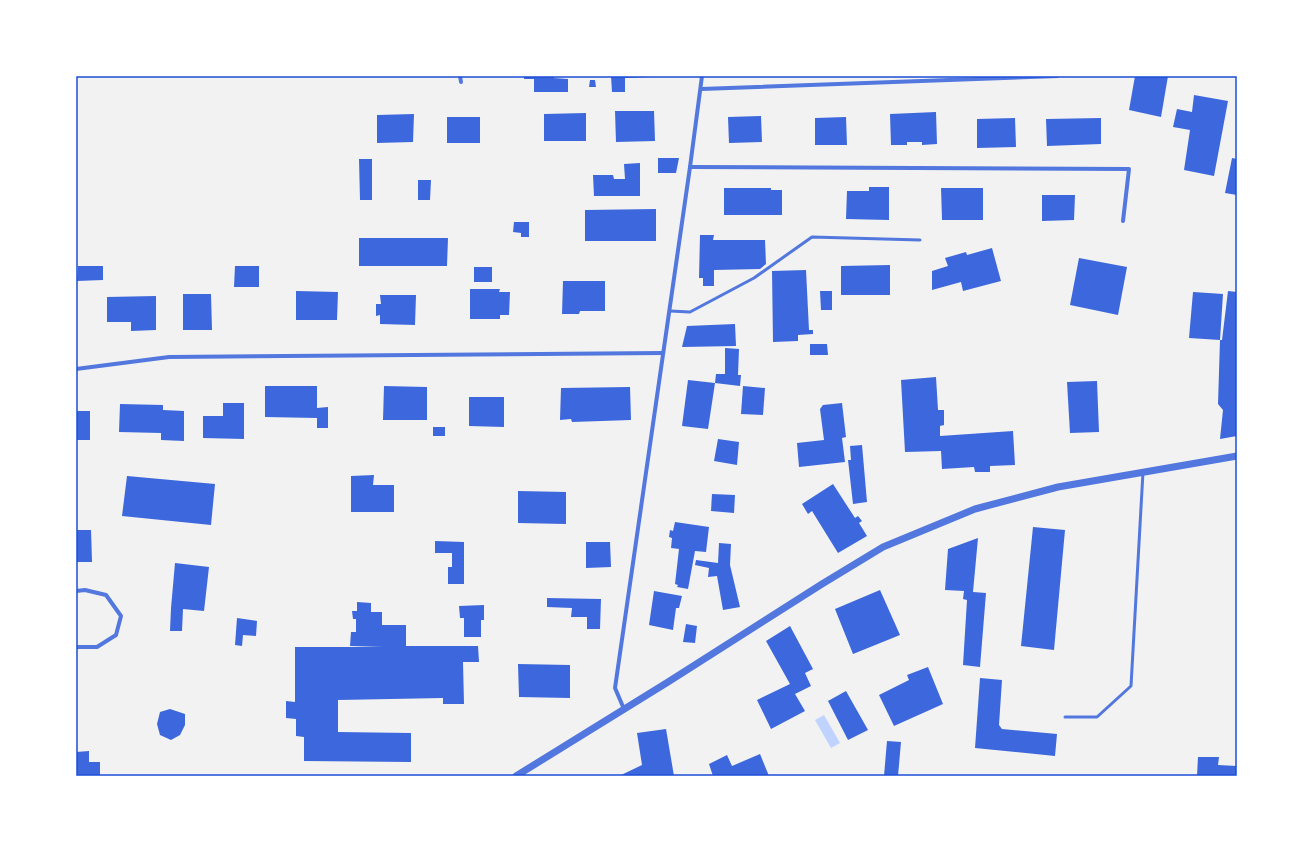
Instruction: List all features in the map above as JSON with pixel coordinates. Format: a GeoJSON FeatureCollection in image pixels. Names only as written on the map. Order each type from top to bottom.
{"type":"FeatureCollection","features":[{"type":"Feature","properties":{"kind":"street"},"geometry":{"type":"LineString","coordinates":[[460,76],[461,82]]}},
{"type":"Feature","properties":{"kind":"street"},"geometry":{"type":"LineString","coordinates":[[624,709],[615,688],[670,311],[702,76]]}},
{"type":"Feature","properties":{"kind":"street"},"geometry":{"type":"LineString","coordinates":[[701,89],[1057,76]]}},
{"type":"Feature","properties":{"kind":"street"},"geometry":{"type":"LineString","coordinates":[[690,167],[1129,169],[1123,221]]}},
{"type":"Feature","properties":{"kind":"street"},"geometry":{"type":"LineString","coordinates":[[76,369],[169,357],[663,352]]}},
{"type":"Feature","properties":{"kind":"street"},"geometry":{"type":"LineString","coordinates":[[516,776],[883,547],[975,509],[1058,487],[1237,456]]}},
{"type":"Feature","properties":{"kind":"street"},"geometry":{"type":"LineString","coordinates":[[76,591],[85,590],[106,595],[121,616],[116,635],[97,647],[76,647]]}},
{"type":"Feature","properties":{"kind":"lane"},"geometry":{"type":"LineString","coordinates":[[670,311],[690,312],[754,278],[812,237],[920,240]]}},
{"type":"Feature","properties":{"kind":"lane"},"geometry":{"type":"LineString","coordinates":[[1065,717],[1097,718],[1131,686],[1143,472]]}},
{"type":"Feature","properties":{"kind":"water"},"geometry":{"type":"Polygon","coordinates":[[[824,715],[840,743],[831,748],[815,720],[824,715]]]}},
{"type":"Feature","properties":{"kind":"building"},"geometry":{"type":"Polygon","coordinates":[[[524,76],[554,76],[554,78],[568,79],[568,92],[534,92],[534,79],[524,79],[524,76]]]}},
{"type":"Feature","properties":{"kind":"building"},"geometry":{"type":"Polygon","coordinates":[[[611,76],[652,77],[625,78],[625,92],[612,92],[611,76]]]}},
{"type":"Feature","properties":{"kind":"building"},"geometry":{"type":"Polygon","coordinates":[[[1135,76],[1168,76],[1161,117],[1129,110],[1135,76]]]}},
{"type":"Feature","properties":{"kind":"building"},"geometry":{"type":"Polygon","coordinates":[[[590,80],[595,80],[596,87],[589,87],[590,80]]]}},
{"type":"Feature","properties":{"kind":"building"},"geometry":{"type":"Polygon","coordinates":[[[1194,95],[1228,101],[1214,176],[1184,170],[1190,130],[1173,127],[1177,109],[1192,112],[1194,95]]]}},
{"type":"Feature","properties":{"kind":"building"},"geometry":{"type":"Polygon","coordinates":[[[615,111],[654,111],[655,141],[616,142],[615,111]]]}},
{"type":"Feature","properties":{"kind":"building"},"geometry":{"type":"Polygon","coordinates":[[[936,112],[937,144],[922,145],[922,142],[907,142],[907,145],[891,145],[890,114],[936,112]]]}},
{"type":"Feature","properties":{"kind":"building"},"geometry":{"type":"Polygon","coordinates":[[[586,113],[586,141],[544,141],[544,114],[586,113]]]}},
{"type":"Feature","properties":{"kind":"building"},"geometry":{"type":"Polygon","coordinates":[[[414,114],[413,142],[377,143],[377,115],[414,114]]]}},
{"type":"Feature","properties":{"kind":"building"},"geometry":{"type":"Polygon","coordinates":[[[761,116],[762,142],[729,143],[728,117],[761,116]]]}},
{"type":"Feature","properties":{"kind":"building"},"geometry":{"type":"Polygon","coordinates":[[[447,117],[480,117],[480,143],[447,143],[447,117]]]}},
{"type":"Feature","properties":{"kind":"building"},"geometry":{"type":"Polygon","coordinates":[[[846,117],[847,145],[815,145],[815,118],[846,117]]]}},
{"type":"Feature","properties":{"kind":"building"},"geometry":{"type":"Polygon","coordinates":[[[1015,118],[1016,147],[977,148],[977,119],[1015,118]]]}},
{"type":"Feature","properties":{"kind":"building"},"geometry":{"type":"Polygon","coordinates":[[[1101,118],[1101,144],[1047,146],[1046,119],[1101,118]]]}},
{"type":"Feature","properties":{"kind":"building"},"geometry":{"type":"Polygon","coordinates":[[[658,158],[679,158],[676,173],[658,173],[658,158]]]}},
{"type":"Feature","properties":{"kind":"building"},"geometry":{"type":"Polygon","coordinates":[[[1232,158],[1237,159],[1237,195],[1225,193],[1232,158]]]}},
{"type":"Feature","properties":{"kind":"building"},"geometry":{"type":"Polygon","coordinates":[[[359,159],[372,159],[372,200],[360,200],[359,159]]]}},
{"type":"Feature","properties":{"kind":"building"},"geometry":{"type":"Polygon","coordinates":[[[640,163],[640,196],[594,196],[593,175],[613,175],[614,179],[625,179],[624,164],[640,163]]]}},
{"type":"Feature","properties":{"kind":"building"},"geometry":{"type":"Polygon","coordinates":[[[418,180],[431,180],[430,200],[418,200],[418,180]]]}},
{"type":"Feature","properties":{"kind":"building"},"geometry":{"type":"Polygon","coordinates":[[[869,187],[889,187],[889,220],[846,219],[847,191],[869,191],[869,187]]]}},
{"type":"Feature","properties":{"kind":"building"},"geometry":{"type":"Polygon","coordinates":[[[724,188],[771,188],[771,190],[782,190],[782,215],[724,215],[724,188]]]}},
{"type":"Feature","properties":{"kind":"building"},"geometry":{"type":"Polygon","coordinates":[[[941,188],[983,188],[983,220],[942,220],[941,188]]]}},
{"type":"Feature","properties":{"kind":"building"},"geometry":{"type":"Polygon","coordinates":[[[1042,195],[1075,195],[1074,220],[1042,221],[1042,195]]]}},
{"type":"Feature","properties":{"kind":"building"},"geometry":{"type":"Polygon","coordinates":[[[656,209],[656,241],[585,241],[585,210],[656,209]]]}},
{"type":"Feature","properties":{"kind":"building"},"geometry":{"type":"Polygon","coordinates":[[[514,222],[529,222],[529,237],[521,237],[521,233],[513,232],[514,222]]]}},
{"type":"Feature","properties":{"kind":"building"},"geometry":{"type":"Polygon","coordinates":[[[700,235],[714,235],[713,240],[765,240],[766,264],[760,269],[714,270],[714,286],[703,286],[703,278],[699,278],[700,235]]]}},
{"type":"Feature","properties":{"kind":"building"},"geometry":{"type":"Polygon","coordinates":[[[359,238],[448,238],[447,266],[359,266],[359,238]]]}},
{"type":"Feature","properties":{"kind":"building"},"geometry":{"type":"Polygon","coordinates":[[[992,248],[1001,281],[963,291],[961,282],[932,290],[932,271],[948,266],[945,258],[966,252],[967,255],[992,248]]]}},
{"type":"Feature","properties":{"kind":"building"},"geometry":{"type":"Polygon","coordinates":[[[1079,258],[1127,267],[1118,315],[1070,305],[1079,258]]]}},
{"type":"Feature","properties":{"kind":"building"},"geometry":{"type":"Polygon","coordinates":[[[890,265],[890,295],[841,295],[841,266],[890,265]]]}},
{"type":"Feature","properties":{"kind":"building"},"geometry":{"type":"Polygon","coordinates":[[[78,266],[103,266],[103,280],[77,281],[78,266]]]}},
{"type":"Feature","properties":{"kind":"building"},"geometry":{"type":"Polygon","coordinates":[[[235,266],[259,266],[259,287],[234,287],[235,266]]]}},
{"type":"Feature","properties":{"kind":"building"},"geometry":{"type":"Polygon","coordinates":[[[474,267],[492,267],[492,282],[474,282],[474,267]]]}},
{"type":"Feature","properties":{"kind":"building"},"geometry":{"type":"Polygon","coordinates":[[[806,270],[809,330],[813,330],[813,334],[798,335],[798,341],[773,342],[772,271],[806,270]]]}},
{"type":"Feature","properties":{"kind":"building"},"geometry":{"type":"Polygon","coordinates":[[[563,281],[605,281],[605,311],[580,311],[579,314],[562,314],[563,281]]]}},
{"type":"Feature","properties":{"kind":"building"},"geometry":{"type":"Polygon","coordinates":[[[470,289],[500,289],[499,292],[510,292],[509,315],[500,315],[500,319],[470,319],[470,289]]]}},
{"type":"Feature","properties":{"kind":"building"},"geometry":{"type":"Polygon","coordinates":[[[296,291],[338,292],[337,320],[296,320],[296,291]]]}},
{"type":"Feature","properties":{"kind":"building"},"geometry":{"type":"Polygon","coordinates":[[[820,291],[832,291],[832,310],[821,310],[820,291]]]}},
{"type":"Feature","properties":{"kind":"building"},"geometry":{"type":"Polygon","coordinates":[[[1228,291],[1237,292],[1237,436],[1220,439],[1223,410],[1218,404],[1220,340],[1222,340],[1228,291]]]}},
{"type":"Feature","properties":{"kind":"building"},"geometry":{"type":"Polygon","coordinates":[[[1193,292],[1223,294],[1220,340],[1189,338],[1193,292]]]}},
{"type":"Feature","properties":{"kind":"building"},"geometry":{"type":"Polygon","coordinates":[[[183,294],[211,294],[212,330],[183,330],[183,294]]]}},
{"type":"Feature","properties":{"kind":"building"},"geometry":{"type":"Polygon","coordinates":[[[380,295],[416,295],[415,325],[380,324],[380,315],[376,316],[376,304],[381,304],[380,295]]]}},
{"type":"Feature","properties":{"kind":"building"},"geometry":{"type":"Polygon","coordinates":[[[156,296],[156,330],[131,331],[131,322],[107,322],[107,297],[156,296]]]}},
{"type":"Feature","properties":{"kind":"building"},"geometry":{"type":"Polygon","coordinates":[[[735,324],[736,346],[682,347],[687,326],[735,324]]]}},
{"type":"Feature","properties":{"kind":"building"},"geometry":{"type":"Polygon","coordinates":[[[810,344],[827,344],[828,355],[810,355],[810,344]]]}},
{"type":"Feature","properties":{"kind":"building"},"geometry":{"type":"Polygon","coordinates":[[[725,348],[739,349],[738,375],[741,375],[740,386],[715,383],[716,374],[725,374],[725,348]]]}},
{"type":"Feature","properties":{"kind":"building"},"geometry":{"type":"Polygon","coordinates":[[[936,377],[938,410],[944,410],[944,425],[940,426],[940,436],[1013,431],[1015,465],[990,466],[990,472],[975,472],[974,467],[942,469],[941,451],[905,452],[901,380],[936,377]]]}},
{"type":"Feature","properties":{"kind":"building"},"geometry":{"type":"Polygon","coordinates":[[[688,380],[715,383],[708,429],[682,426],[688,380]]]}},
{"type":"Feature","properties":{"kind":"building"},"geometry":{"type":"Polygon","coordinates":[[[1097,381],[1099,432],[1070,433],[1067,382],[1097,381]]]}},
{"type":"Feature","properties":{"kind":"building"},"geometry":{"type":"Polygon","coordinates":[[[265,386],[317,386],[317,408],[328,407],[328,428],[317,428],[317,418],[265,417],[265,386]]]}},
{"type":"Feature","properties":{"kind":"building"},"geometry":{"type":"Polygon","coordinates":[[[384,386],[427,387],[427,420],[383,420],[384,386]]]}},
{"type":"Feature","properties":{"kind":"building"},"geometry":{"type":"Polygon","coordinates":[[[743,386],[765,388],[763,415],[741,414],[743,386]]]}},
{"type":"Feature","properties":{"kind":"building"},"geometry":{"type":"Polygon","coordinates":[[[630,387],[631,420],[572,422],[571,419],[560,420],[561,388],[630,387]]]}},
{"type":"Feature","properties":{"kind":"building"},"geometry":{"type":"Polygon","coordinates":[[[469,397],[504,397],[504,427],[469,426],[469,397]]]}},
{"type":"Feature","properties":{"kind":"building"},"geometry":{"type":"Polygon","coordinates":[[[223,403],[244,403],[244,439],[203,438],[203,416],[223,416],[223,403]]]}},
{"type":"Feature","properties":{"kind":"building"},"geometry":{"type":"Polygon","coordinates":[[[842,403],[846,437],[842,438],[845,462],[799,467],[797,443],[824,440],[820,409],[823,405],[842,403]]]}},
{"type":"Feature","properties":{"kind":"building"},"geometry":{"type":"Polygon","coordinates":[[[120,404],[163,405],[163,410],[184,411],[184,441],[161,440],[161,433],[119,432],[120,404]]]}},
{"type":"Feature","properties":{"kind":"building"},"geometry":{"type":"Polygon","coordinates":[[[76,411],[90,411],[90,440],[76,440],[76,411]]]}},
{"type":"Feature","properties":{"kind":"building"},"geometry":{"type":"Polygon","coordinates":[[[433,427],[445,427],[445,436],[433,436],[433,427]]]}},
{"type":"Feature","properties":{"kind":"building"},"geometry":{"type":"Polygon","coordinates":[[[718,439],[739,442],[737,465],[714,461],[718,439]]]}},
{"type":"Feature","properties":{"kind":"building"},"geometry":{"type":"Polygon","coordinates":[[[862,445],[867,502],[853,504],[848,460],[851,460],[850,446],[862,445]]]}},
{"type":"Feature","properties":{"kind":"building"},"geometry":{"type":"Polygon","coordinates":[[[374,475],[373,485],[394,485],[394,512],[351,512],[351,476],[374,475]]]}},
{"type":"Feature","properties":{"kind":"building"},"geometry":{"type":"Polygon","coordinates":[[[127,476],[215,484],[211,525],[122,516],[127,476]]]}},
{"type":"Feature","properties":{"kind":"building"},"geometry":{"type":"Polygon","coordinates":[[[833,484],[855,518],[858,516],[862,521],[859,523],[867,536],[838,553],[812,511],[808,514],[802,504],[833,484]]]}},
{"type":"Feature","properties":{"kind":"building"},"geometry":{"type":"Polygon","coordinates":[[[518,491],[566,492],[566,524],[518,523],[518,491]]]}},
{"type":"Feature","properties":{"kind":"building"},"geometry":{"type":"Polygon","coordinates":[[[712,494],[735,495],[734,513],[711,511],[712,494]]]}},
{"type":"Feature","properties":{"kind":"building"},"geometry":{"type":"Polygon","coordinates":[[[675,522],[709,527],[706,552],[695,551],[688,589],[677,587],[678,585],[675,584],[679,549],[671,548],[672,538],[669,537],[670,530],[673,531],[675,522]]]}},
{"type":"Feature","properties":{"kind":"building"},"geometry":{"type":"Polygon","coordinates":[[[1033,527],[1065,530],[1054,650],[1021,646],[1033,527]]]}},
{"type":"Feature","properties":{"kind":"building"},"geometry":{"type":"Polygon","coordinates":[[[76,530],[91,530],[92,562],[76,562],[76,530]]]}},
{"type":"Feature","properties":{"kind":"building"},"geometry":{"type":"Polygon","coordinates":[[[978,538],[973,592],[986,593],[980,667],[963,665],[967,600],[963,599],[964,591],[945,590],[948,549],[978,538]]]}},
{"type":"Feature","properties":{"kind":"building"},"geometry":{"type":"Polygon","coordinates":[[[435,541],[464,542],[464,584],[448,584],[448,567],[452,567],[452,553],[435,553],[435,541]]]}},
{"type":"Feature","properties":{"kind":"building"},"geometry":{"type":"Polygon","coordinates":[[[586,542],[610,542],[611,567],[586,568],[586,542]]]}},
{"type":"Feature","properties":{"kind":"building"},"geometry":{"type":"Polygon","coordinates":[[[719,543],[731,544],[730,565],[740,607],[723,610],[717,576],[708,577],[709,568],[695,565],[696,560],[718,563],[719,543]]]}},
{"type":"Feature","properties":{"kind":"building"},"geometry":{"type":"Polygon","coordinates":[[[175,563],[209,567],[204,611],[183,609],[182,631],[170,631],[175,563]]]}},
{"type":"Feature","properties":{"kind":"building"},"geometry":{"type":"Polygon","coordinates":[[[880,590],[900,635],[853,654],[835,609],[880,590]]]}},
{"type":"Feature","properties":{"kind":"building"},"geometry":{"type":"Polygon","coordinates":[[[654,591],[682,596],[679,608],[676,608],[673,630],[649,625],[654,591]]]}},
{"type":"Feature","properties":{"kind":"building"},"geometry":{"type":"Polygon","coordinates":[[[547,598],[601,599],[600,629],[587,629],[587,617],[571,617],[572,608],[547,607],[547,598]]]}},
{"type":"Feature","properties":{"kind":"building"},"geometry":{"type":"Polygon","coordinates":[[[357,602],[371,603],[371,612],[382,612],[382,625],[406,625],[406,646],[478,646],[479,662],[463,662],[464,704],[443,704],[443,698],[338,700],[338,732],[411,733],[411,762],[304,761],[304,737],[296,736],[296,719],[286,718],[286,701],[295,702],[295,647],[382,647],[350,646],[351,632],[356,632],[356,619],[353,619],[352,611],[357,611],[357,602]]]}},
{"type":"Feature","properties":{"kind":"building"},"geometry":{"type":"Polygon","coordinates":[[[484,605],[484,620],[481,620],[481,637],[464,637],[464,618],[460,618],[459,606],[484,605]]]}},
{"type":"Feature","properties":{"kind":"building"},"geometry":{"type":"Polygon","coordinates":[[[237,618],[257,621],[256,636],[243,635],[242,646],[235,645],[237,618]]]}},
{"type":"Feature","properties":{"kind":"building"},"geometry":{"type":"Polygon","coordinates":[[[686,624],[697,626],[695,643],[683,642],[686,624]]]}},
{"type":"Feature","properties":{"kind":"building"},"geometry":{"type":"Polygon","coordinates":[[[790,626],[813,669],[805,673],[811,686],[795,694],[805,711],[771,729],[757,700],[790,684],[766,641],[790,626]]]}},
{"type":"Feature","properties":{"kind":"building"},"geometry":{"type":"Polygon","coordinates":[[[518,664],[570,665],[570,698],[519,697],[518,664]]]}},
{"type":"Feature","properties":{"kind":"building"},"geometry":{"type":"Polygon","coordinates":[[[928,667],[943,704],[894,726],[879,695],[909,680],[907,675],[928,667]]]}},
{"type":"Feature","properties":{"kind":"building"},"geometry":{"type":"Polygon","coordinates":[[[980,678],[1002,680],[999,725],[1002,729],[1057,734],[1055,756],[975,748],[980,678]]]}},
{"type":"Feature","properties":{"kind":"building"},"geometry":{"type":"Polygon","coordinates":[[[846,691],[868,730],[848,740],[828,701],[846,691]]]}},
{"type":"Feature","properties":{"kind":"building"},"geometry":{"type":"Polygon","coordinates":[[[170,709],[185,714],[185,725],[180,735],[171,740],[160,735],[157,724],[160,712],[170,709]]]}},
{"type":"Feature","properties":{"kind":"building"},"geometry":{"type":"Polygon","coordinates":[[[666,729],[674,776],[619,776],[642,765],[637,733],[666,729]]]}},
{"type":"Feature","properties":{"kind":"building"},"geometry":{"type":"Polygon","coordinates":[[[887,741],[901,742],[898,776],[884,776],[887,741]]]}},
{"type":"Feature","properties":{"kind":"building"},"geometry":{"type":"Polygon","coordinates":[[[89,751],[89,762],[100,762],[100,776],[76,776],[76,752],[89,751]]]}},
{"type":"Feature","properties":{"kind":"building"},"geometry":{"type":"Polygon","coordinates":[[[760,754],[769,776],[713,776],[709,764],[727,755],[732,766],[760,754]]]}},
{"type":"Feature","properties":{"kind":"building"},"geometry":{"type":"Polygon","coordinates":[[[1198,757],[1219,757],[1218,765],[1237,766],[1237,776],[1197,776],[1198,757]]]}}]}
